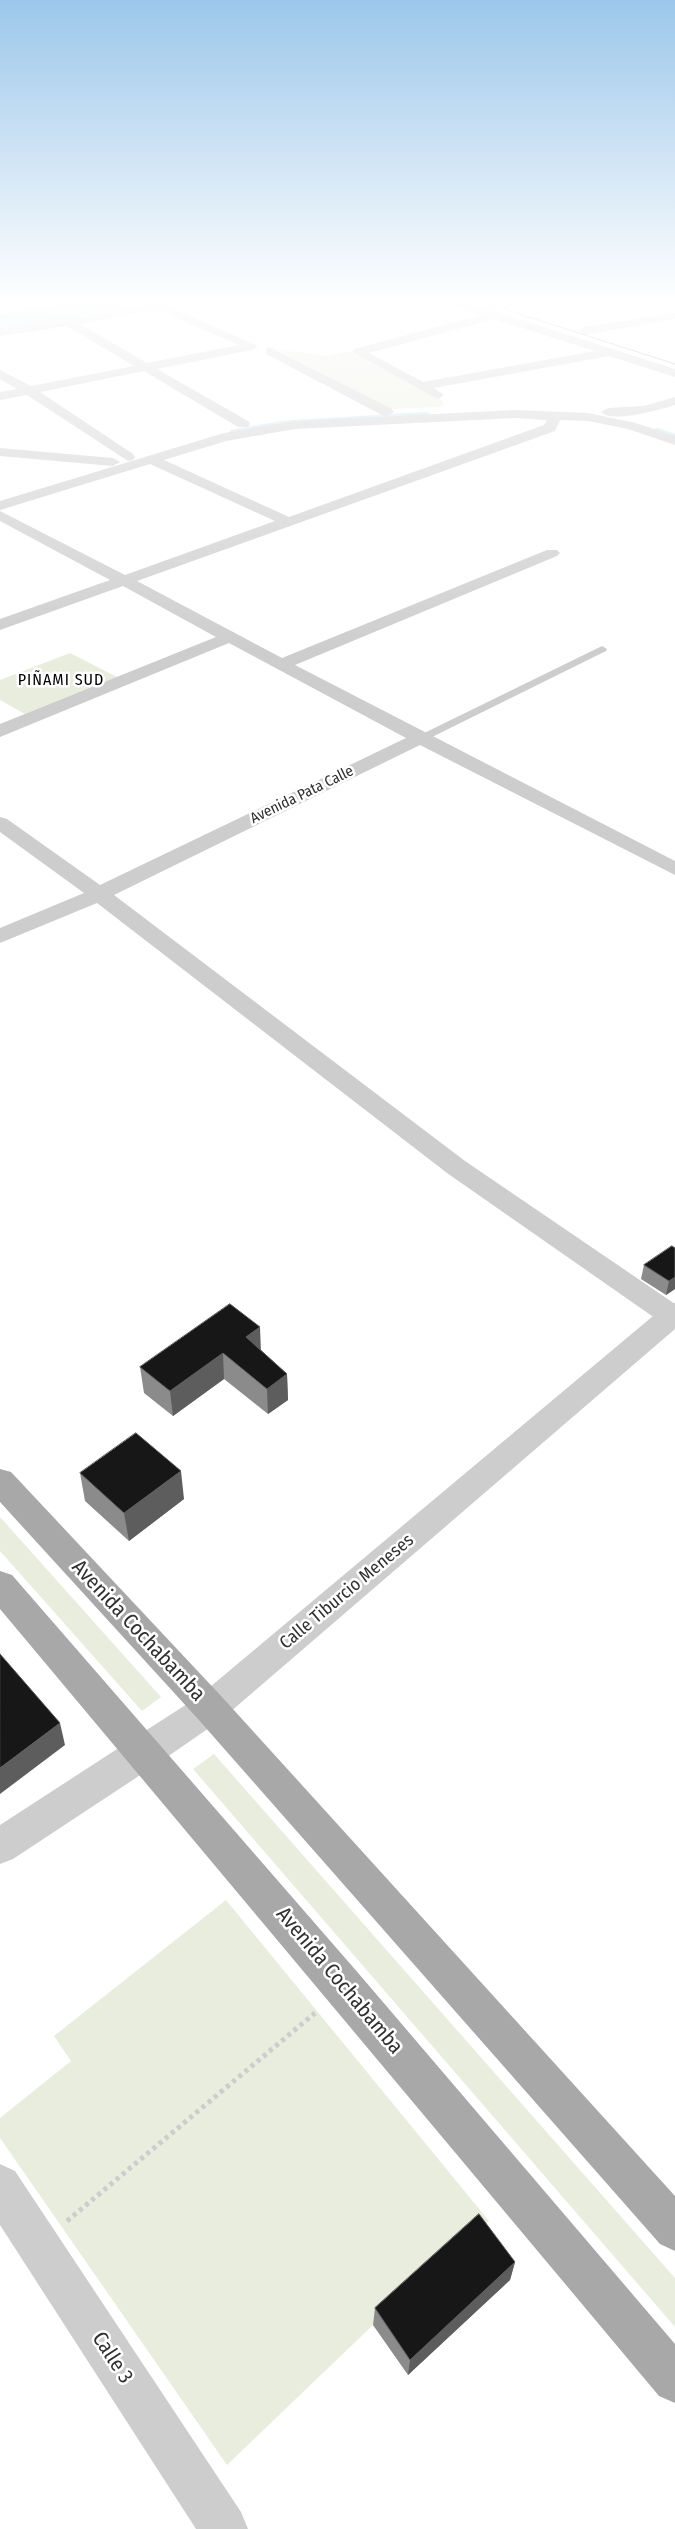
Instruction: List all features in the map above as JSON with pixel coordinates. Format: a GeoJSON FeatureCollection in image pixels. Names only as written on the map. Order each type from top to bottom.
{"type":"FeatureCollection","features":[{"type":"Feature","properties":{"kind":"main road","name":"Avenida Cochabamba"},"geometry":{"type":"LineString","coordinates":[[0,1482],[210,1708],[675,2230]]}},
{"type":"Feature","properties":{"kind":"main road","name":"Avenida Cochabamba"},"geometry":{"type":"LineString","coordinates":[[0,1586],[345,1988],[675,2380]]}},
{"type":"Feature","properties":{"kind":"street"},"geometry":{"type":"LineString","coordinates":[[67,416],[128,457]]}},
{"type":"Feature","properties":{"kind":"street"},"geometry":{"type":"LineString","coordinates":[[229,416],[243,424]]}},
{"type":"Feature","properties":{"kind":"street"},"geometry":{"type":"LineString","coordinates":[[0,496],[243,424],[316,416]]}},
{"type":"Feature","properties":{"kind":"street"},"geometry":{"type":"LineString","coordinates":[[0,506],[224,438],[295,425],[475,416]]}},
{"type":"Feature","properties":{"kind":"street"},"geometry":{"type":"LineString","coordinates":[[0,625],[550,428],[555,416]]}},
{"type":"Feature","properties":{"kind":"street"},"geometry":{"type":"LineString","coordinates":[[556,416],[588,417],[632,426],[675,441]]}},
{"type":"Feature","properties":{"kind":"street"},"geometry":{"type":"LineString","coordinates":[[0,452],[113,462]]}},
{"type":"Feature","properties":{"kind":"street"},"geometry":{"type":"LineString","coordinates":[[152,460],[286,521]]}},
{"type":"Feature","properties":{"kind":"street"},"geometry":{"type":"LineString","coordinates":[[0,515],[420,738],[675,869]]}},
{"type":"Feature","properties":{"kind":"street"},"geometry":{"type":"LineString","coordinates":[[281,664],[552,554]]}},
{"type":"Feature","properties":{"kind":"street"},"geometry":{"type":"LineString","coordinates":[[0,731],[230,637]]}},
{"type":"Feature","properties":{"kind":"street","name":"Avenida Pata Calle"},"geometry":{"type":"LineString","coordinates":[[0,936],[98,894],[420,738]]}},
{"type":"Feature","properties":{"kind":"street"},"geometry":{"type":"LineString","coordinates":[[0,823],[98,894],[456,1167],[674,1315]]}},
{"type":"Feature","properties":{"kind":"street","name":"Calle Tiburcio Meneses"},"geometry":{"type":"LineString","coordinates":[[0,1846],[210,1708],[674,1315]]}},
{"type":"Feature","properties":{"kind":"street","name":"Calle 3"},"geometry":{"type":"LineString","coordinates":[[0,2186],[224,2529]]}},
{"type":"Feature","properties":{"kind":"lane","name":"Avenida Pata Calle"},"geometry":{"type":"LineString","coordinates":[[420,738],[602,650]]}},
{"type":"Feature","properties":{"kind":"path"},"geometry":{"type":"LineString","coordinates":[[38,2245],[345,1988]]}},
{"type":"Feature","properties":{"kind":"shaded area"},"geometry":{"type":"Polygon","coordinates":[[[70,653],[117,677],[25,714],[0,700],[0,680],[70,653]]]}},
{"type":"Feature","properties":{"kind":"shaded area"},"geometry":{"type":"Polygon","coordinates":[[[0,1517],[161,1697],[142,1711],[0,1551],[0,1517]]]}},
{"type":"Feature","properties":{"kind":"shaded area"},"geometry":{"type":"Polygon","coordinates":[[[214,1754],[675,2278],[675,2327],[193,1769],[214,1754]]]}},
{"type":"Feature","properties":{"kind":"shaded area"},"geometry":{"type":"Polygon","coordinates":[[[226,1900],[489,2221],[373,2325],[227,2465],[0,2138],[0,2118],[71,2061],[54,2036],[226,1900]]]}},
{"type":"Feature","properties":{"kind":"building"},"geometry":{"type":"Polygon","coordinates":[[[672,1246],[675,1248],[675,1277],[669,1281],[644,1265],[672,1246]]]}},
{"type":"Feature","properties":{"kind":"building"},"geometry":{"type":"Polygon","coordinates":[[[230,1304],[260,1327],[246,1337],[287,1374],[267,1389],[223,1353],[170,1391],[140,1367],[230,1304]]]}},
{"type":"Feature","properties":{"kind":"building"},"geometry":{"type":"Polygon","coordinates":[[[136,1433],[181,1471],[124,1513],[80,1473],[136,1433]]]}},
{"type":"Feature","properties":{"kind":"building"},"geometry":{"type":"Polygon","coordinates":[[[0,1654],[60,1723],[0,1768],[0,1654]]]}},
{"type":"Feature","properties":{"kind":"building"},"geometry":{"type":"Polygon","coordinates":[[[479,2214],[515,2262],[410,2360],[375,2308],[479,2214]]]}},
{"type":"Feature","properties":{"kind":"waterway"},"geometry":{"type":"LineString","coordinates":[[232,432],[282,423],[394,416]]}},
{"type":"Feature","properties":{"kind":"waterway"},"geometry":{"type":"LineString","coordinates":[[657,430],[675,436]]}},
{"type":"Feature","properties":{"kind":"district","name":"PIÑAMI SUD"},"geometry":{"type":"Point","coordinates":[61,681]}}]}
